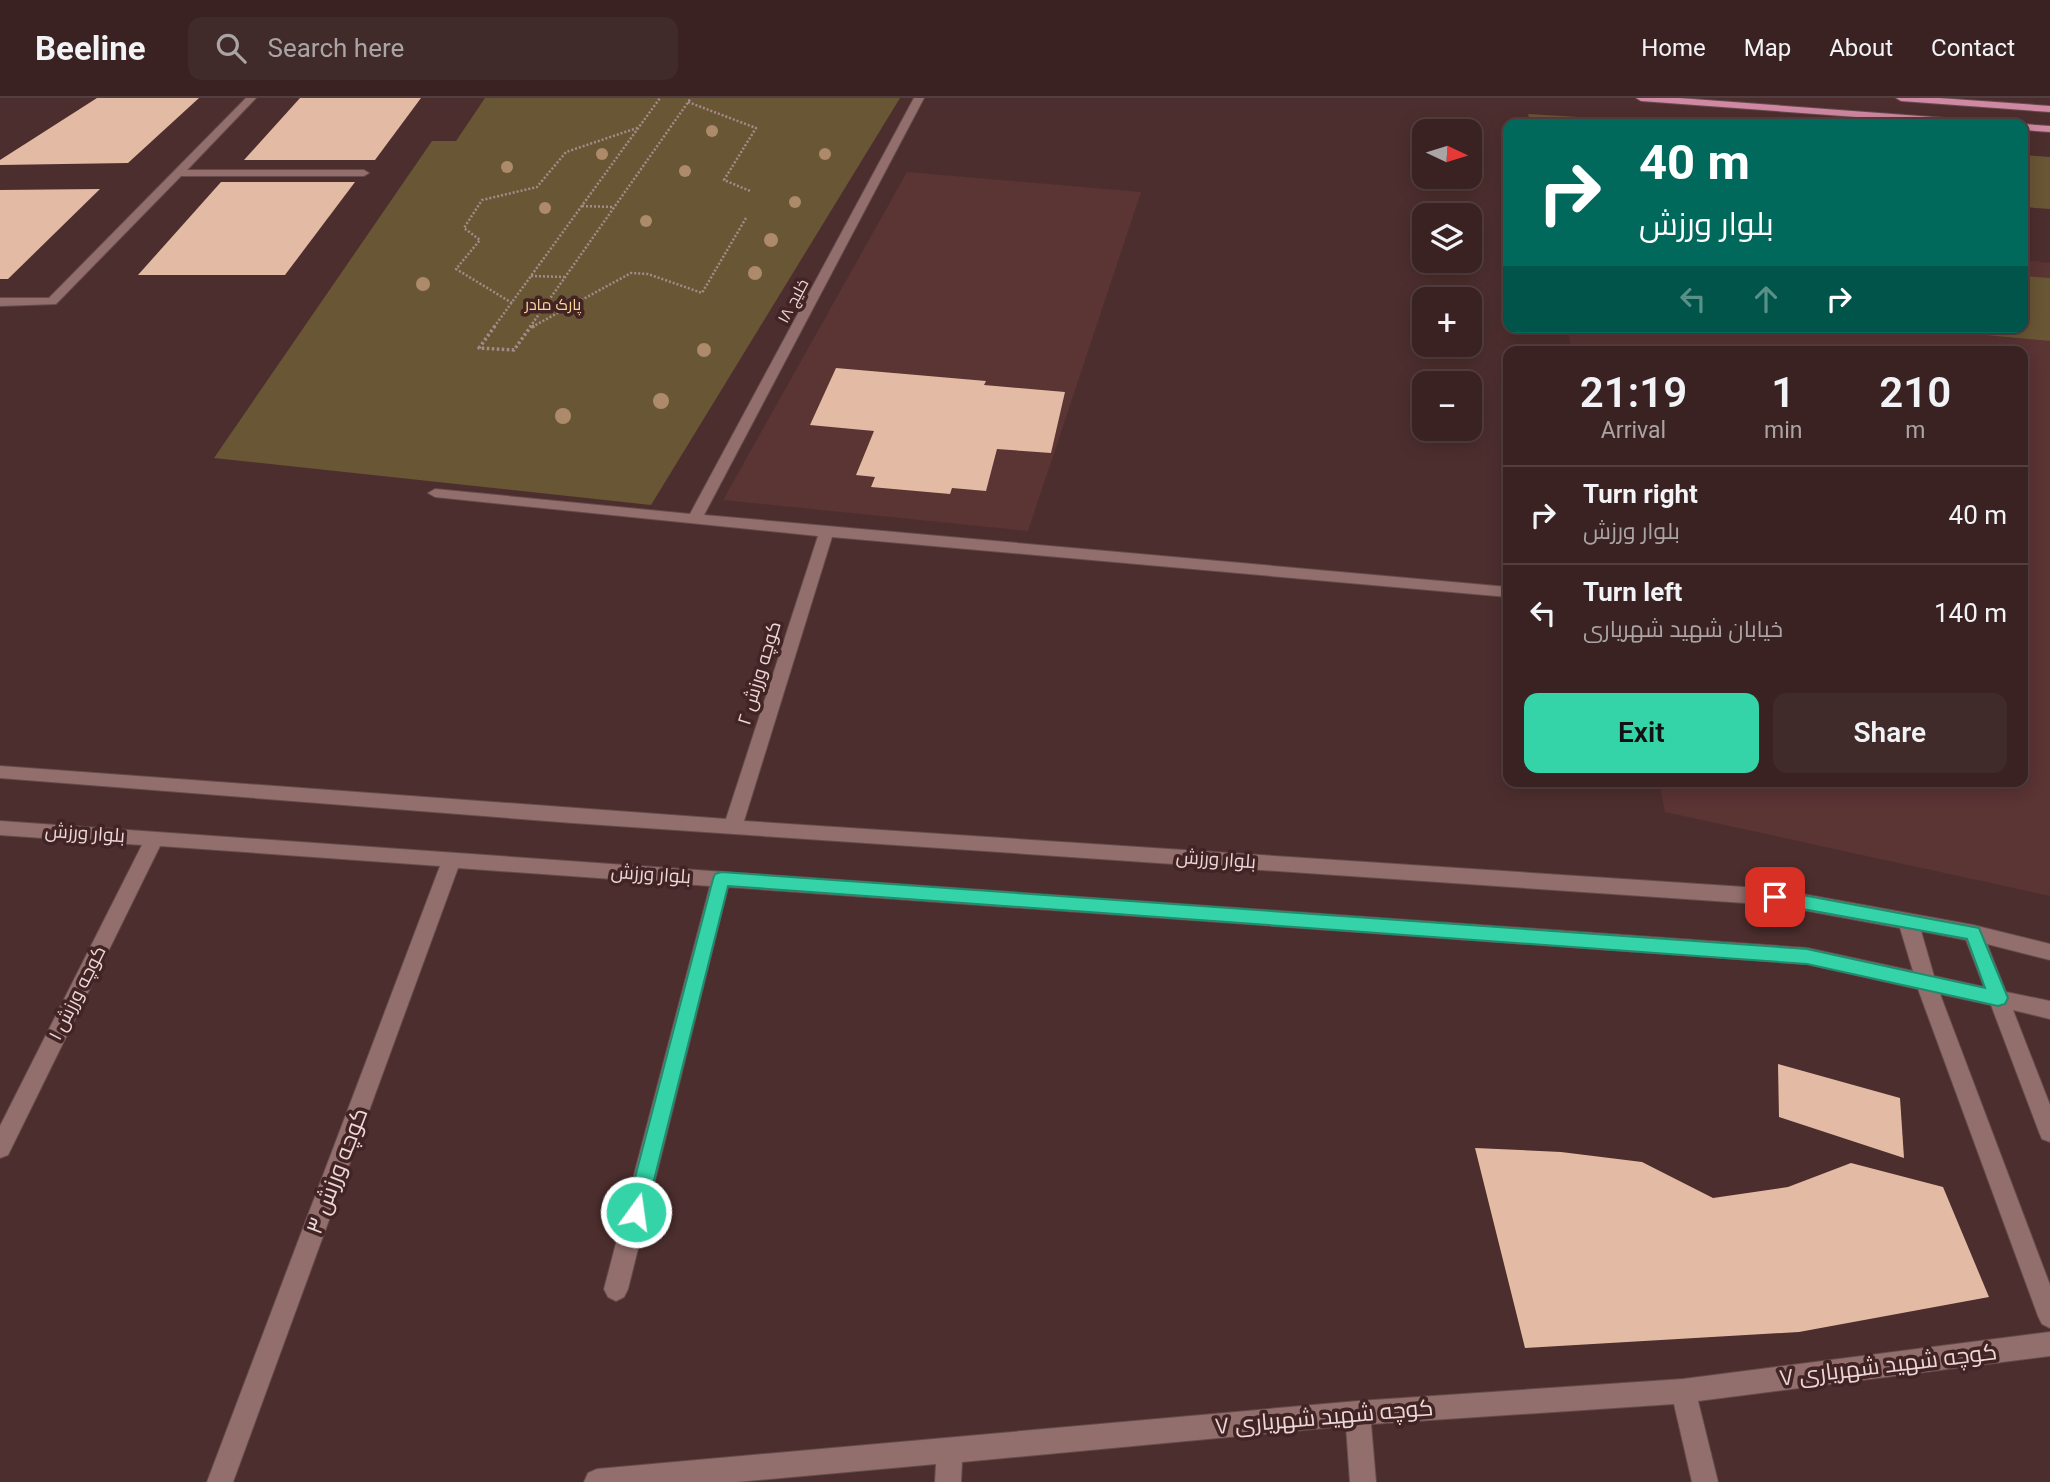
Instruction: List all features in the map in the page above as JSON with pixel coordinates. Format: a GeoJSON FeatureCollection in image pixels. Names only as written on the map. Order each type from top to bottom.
{"type":"FeatureCollection","features":[{"type":"Feature","properties":{"kind":"main road"},"geometry":{"type":"LineString","coordinates":[[1641,98],[1920,119]]}},
{"type":"Feature","properties":{"kind":"main road"},"geometry":{"type":"LineString","coordinates":[[1901,98],[2050,109]]}},
{"type":"Feature","properties":{"kind":"main road"},"geometry":{"type":"LineString","coordinates":[[2028,127],[2050,129]]}},
{"type":"Feature","properties":{"kind":"street"},"geometry":{"type":"LineString","coordinates":[[0,302],[52,302],[251,98]]}},
{"type":"Feature","properties":{"kind":"street","name":"خلیج ۱۸"},"geometry":{"type":"LineString","coordinates":[[695,519],[919,98]]}},
{"type":"Feature","properties":{"kind":"street"},"geometry":{"type":"LineString","coordinates":[[178,173],[364,173]]}},
{"type":"Feature","properties":{"kind":"street"},"geometry":{"type":"LineString","coordinates":[[435,493],[1503,592]]}},
{"type":"Feature","properties":{"kind":"street","name":"کوچه ورزش ۲"},"geometry":{"type":"LineString","coordinates":[[733,826],[826,531]]}},
{"type":"Feature","properties":{"kind":"street","name":"بلوار ورزش"},"geometry":{"type":"LineString","coordinates":[[0,772],[733,826],[1775,897],[1973,933],[2050,952]]}},
{"type":"Feature","properties":{"kind":"street","name":"بلوار ورزش"},"geometry":{"type":"LineString","coordinates":[[0,828],[1807,957],[2050,1010]]}},
{"type":"Feature","properties":{"kind":"street","name":"کوچه ورزش ۱"},"geometry":{"type":"LineString","coordinates":[[0,1148],[155,838]]}},
{"type":"Feature","properties":{"kind":"street","name":"کوچه ورزش ۳"},"geometry":{"type":"LineString","coordinates":[[220,1482],[452,860]]}},
{"type":"Feature","properties":{"kind":"street"},"geometry":{"type":"LineString","coordinates":[[616,1289],[721,879]]}},
{"type":"Feature","properties":{"kind":"street"},"geometry":{"type":"LineString","coordinates":[[1908,921],[1926,983],[2050,1316]]}},
{"type":"Feature","properties":{"kind":"street"},"geometry":{"type":"LineString","coordinates":[[1973,933],[2050,1132]]}},
{"type":"Feature","properties":{"kind":"street","name":"کوچه شهید شهریاری ۷"},"geometry":{"type":"LineString","coordinates":[[597,1482],[1358,1413],[1683,1391],[2050,1345]]}},
{"type":"Feature","properties":{"kind":"street"},"geometry":{"type":"LineString","coordinates":[[1683,1391],[1704,1482]]}},
{"type":"Feature","properties":{"kind":"street"},"geometry":{"type":"LineString","coordinates":[[1358,1413],[1363,1482]]}},
{"type":"Feature","properties":{"kind":"street"},"geometry":{"type":"LineString","coordinates":[[948,1482],[950,1451]]}},
{"type":"Feature","properties":{"kind":"path"},"geometry":{"type":"LineString","coordinates":[[660,98],[479,348],[514,350],[689,100],[756,128],[724,180],[750,191]]}},
{"type":"Feature","properties":{"kind":"path"},"geometry":{"type":"LineString","coordinates":[[512,303],[456,269],[480,240],[464,228],[482,201],[537,187],[566,152],[638,128]]}},
{"type":"Feature","properties":{"kind":"path"},"geometry":{"type":"LineString","coordinates":[[582,206],[614,207]]}},
{"type":"Feature","properties":{"kind":"path"},"geometry":{"type":"LineString","coordinates":[[528,329],[631,273],[648,274],[702,293],[746,218]]}},
{"type":"Feature","properties":{"kind":"path"},"geometry":{"type":"LineString","coordinates":[[531,276],[565,277]]}},
{"type":"Feature","properties":{"kind":"shaded area"},"geometry":{"type":"Polygon","coordinates":[[[907,172],[1141,192],[1028,531],[723,500],[907,172]]]}},
{"type":"Feature","properties":{"kind":"shaded area"},"geometry":{"type":"Polygon","coordinates":[[[2028,261],[2050,263],[2050,896],[1665,812],[1660,787],[2028,787],[2028,346],[1571,346],[1568,333],[2028,333],[2028,261]]]}},
{"type":"Feature","properties":{"kind":"green space","name":"پارک مادر"},"geometry":{"type":"Polygon","coordinates":[[[485,98],[900,98],[651,505],[214,458],[432,141],[456,141],[485,98]]]}},
{"type":"Feature","properties":{"kind":"green space"},"geometry":{"type":"Polygon","coordinates":[[[1528,114],[1614,119],[1530,119],[1528,114]]]}},
{"type":"Feature","properties":{"kind":"green space"},"geometry":{"type":"Polygon","coordinates":[[[2028,155],[2050,157],[2050,209],[2028,207],[2028,155]]]}},
{"type":"Feature","properties":{"kind":"green space"},"geometry":{"type":"Polygon","coordinates":[[[2028,276],[2050,278],[2050,341],[1964,333],[2028,333],[2028,276]]]}},
{"type":"Feature","properties":{"kind":"building"},"geometry":{"type":"Polygon","coordinates":[[[97,98],[199,98],[128,163],[0,165],[0,160],[97,98]]]}},
{"type":"Feature","properties":{"kind":"building"},"geometry":{"type":"Polygon","coordinates":[[[300,98],[421,98],[375,160],[244,160],[300,98]]]}},
{"type":"Feature","properties":{"kind":"building"},"geometry":{"type":"Polygon","coordinates":[[[221,182],[355,182],[285,275],[138,275],[221,182]]]}},
{"type":"Feature","properties":{"kind":"building"},"geometry":{"type":"Polygon","coordinates":[[[100,189],[8,279],[0,279],[0,190],[100,189]]]}},
{"type":"Feature","properties":{"kind":"building"},"geometry":{"type":"Polygon","coordinates":[[[836,368],[986,381],[984,385],[1065,392],[1051,453],[997,449],[986,491],[952,488],[950,494],[871,487],[875,477],[856,475],[874,431],[810,425],[836,368]]]}},
{"type":"Feature","properties":{"kind":"building"},"geometry":{"type":"Polygon","coordinates":[[[1778,1064],[1900,1098],[1904,1158],[1779,1117],[1778,1064]]]}},
{"type":"Feature","properties":{"kind":"building"},"geometry":{"type":"Polygon","coordinates":[[[1475,1148],[1561,1152],[1642,1162],[1713,1198],[1788,1187],[1851,1163],[1943,1187],[1989,1297],[1799,1332],[1525,1348],[1475,1148]]]}},
{"type":"Feature","properties":{"kind":"route"},"geometry":{"type":"LineString","coordinates":[[636,1212],[721,879],[1807,957],[1998,998],[1973,933],[1775,897]]}}]}
